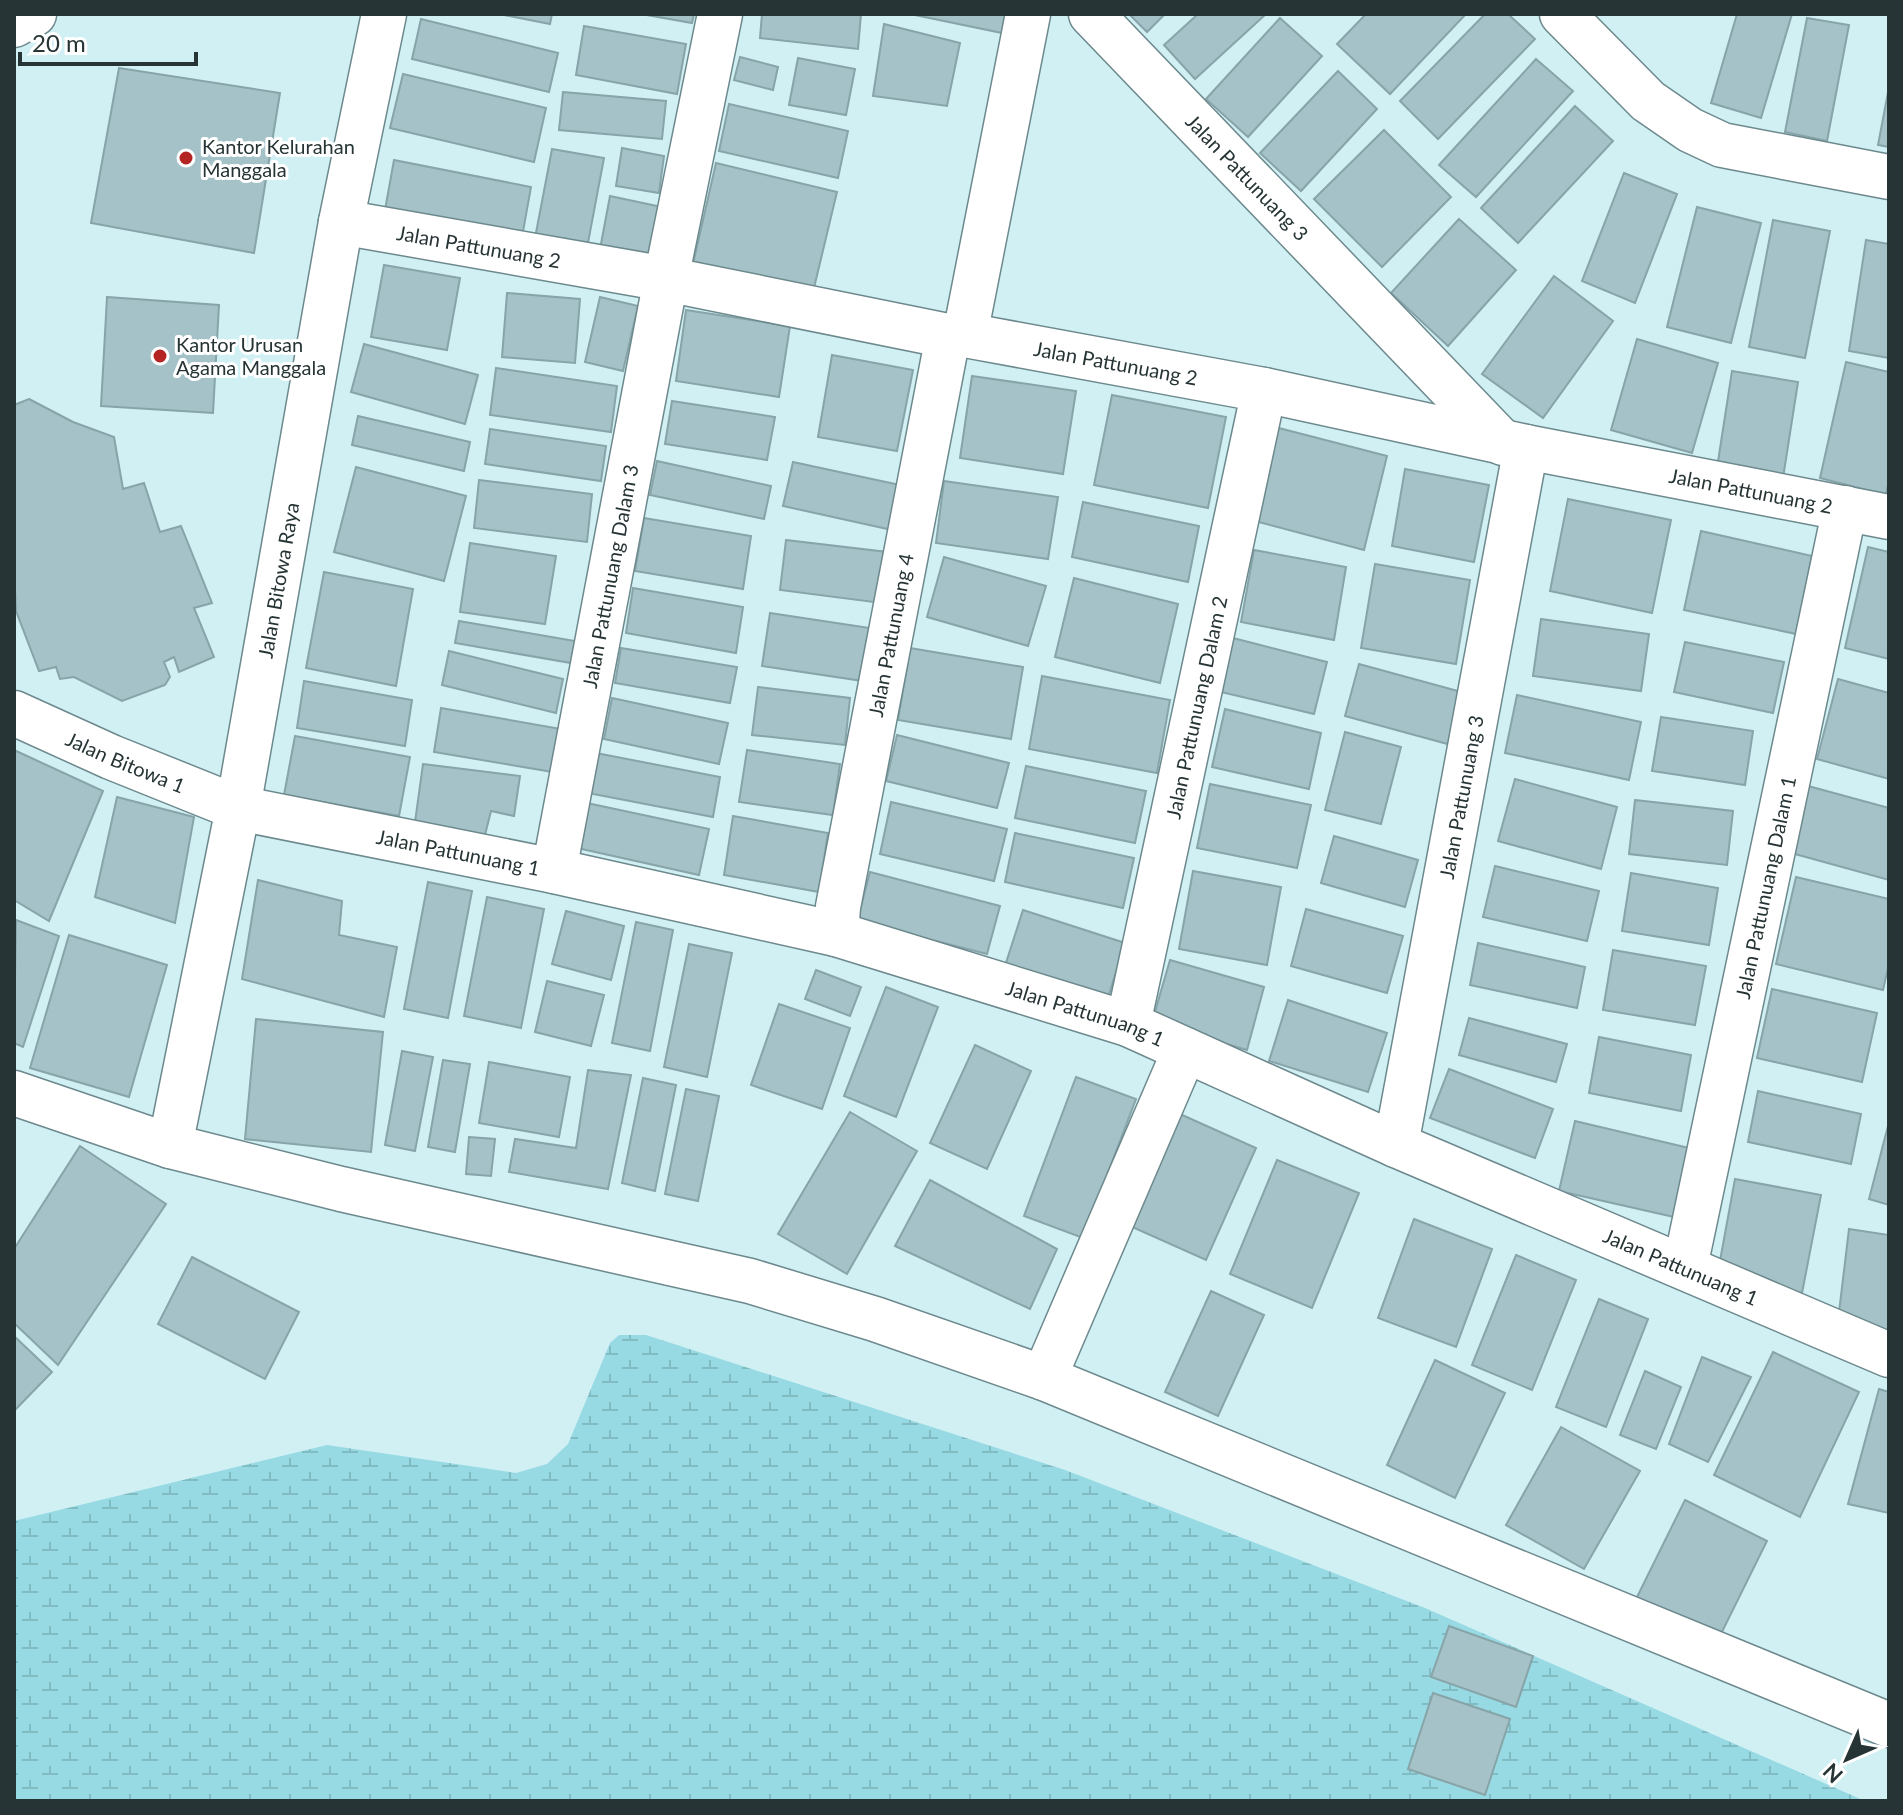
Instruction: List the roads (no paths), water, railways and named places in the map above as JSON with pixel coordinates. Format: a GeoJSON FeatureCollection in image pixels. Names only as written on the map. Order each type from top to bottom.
{"type":"FeatureCollection","features":[{"type":"Feature","properties":{"kind":"street"},"geometry":{"type":"LineString","coordinates":[[14,25],[34,14]]}},
{"type":"Feature","properties":{"kind":"street","name":"Jalan Bitowa Raya"},"geometry":{"type":"LineString","coordinates":[[170,1146],[238,808],[341,222],[384,14]]}},
{"type":"Feature","properties":{"kind":"street","name":"Jalan Pattunuang Dalam 3"},"geometry":{"type":"LineString","coordinates":[[554,871],[666,279],[720,14]]}},
{"type":"Feature","properties":{"kind":"street","name":"Jalan Pattunuang 4"},"geometry":{"type":"LineString","coordinates":[[836,934],[838,907],[956,336],[1028,14]]}},
{"type":"Feature","properties":{"kind":"street","name":"Jalan Pattunuang 3"},"geometry":{"type":"LineString","coordinates":[[1091,14],[1514,445],[1396,1145]]}},
{"type":"Feature","properties":{"kind":"street"},"geometry":{"type":"LineString","coordinates":[[1562,14],[1648,101],[1690,130],[1722,145],[1889,177]]}},
{"type":"Feature","properties":{"kind":"street","name":"Jalan Pattunuang 2"},"geometry":{"type":"LineString","coordinates":[[341,222],[1264,390],[1514,445],[1889,517]]}},
{"type":"Feature","properties":{"kind":"street","name":"Jalan Pattunuang Dalam 2"},"geometry":{"type":"LineString","coordinates":[[1128,1024],[1264,390]]}},
{"type":"Feature","properties":{"kind":"street","name":"Jalan Pattunuang Dalam 1"},"geometry":{"type":"LineString","coordinates":[[1685,1267],[1845,508]]}},
{"type":"Feature","properties":{"kind":"street","name":"Jalan Bitowa 1"},"geometry":{"type":"LineString","coordinates":[[14,713],[111,757],[238,808]]}},
{"type":"Feature","properties":{"kind":"street","name":"Jalan Pattunuang 1"},"geometry":{"type":"LineString","coordinates":[[238,808],[554,871],[836,934],[1128,1024],[1396,1145],[1889,1355]]}},
{"type":"Feature","properties":{"kind":"street"},"geometry":{"type":"LineString","coordinates":[[1044,1378],[1185,1050]]}},
{"type":"Feature","properties":{"kind":"street"},"geometry":{"type":"LineString","coordinates":[[14,1093],[170,1146],[341,1189],[750,1281],[875,1319],[1044,1378],[1889,1725]]}},
{"type":"Feature","properties":{"kind":"place","name":"Kantor Kelurahan Manggala"},"geometry":{"type":"Point","coordinates":[186,158]}},
{"type":"Feature","properties":{"kind":"place","name":"Kantor Urusan Agama Manggala"},"geometry":{"type":"Point","coordinates":[160,356]}}]}
